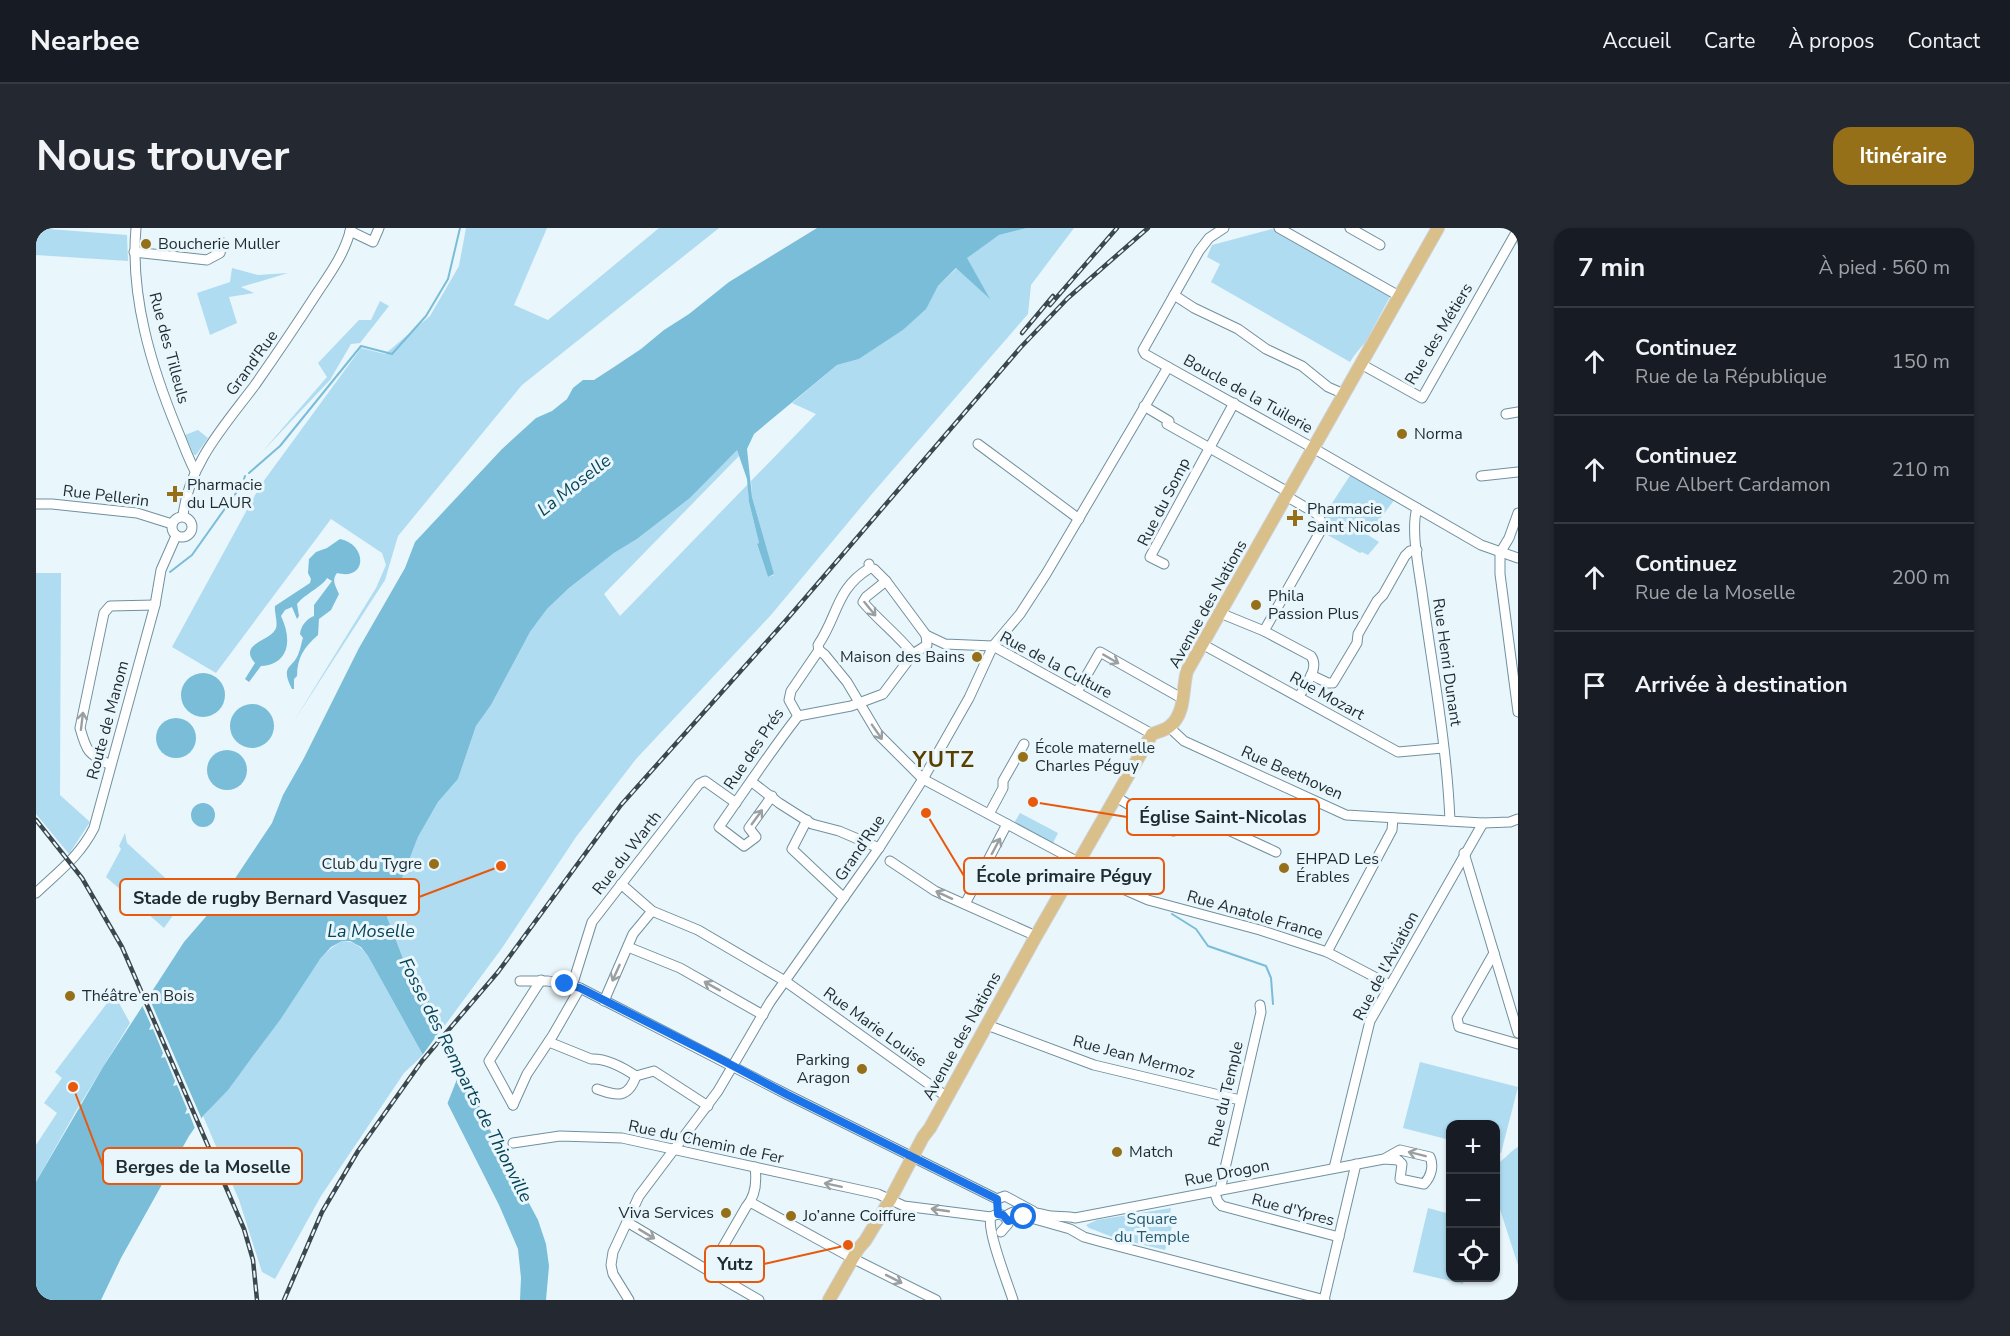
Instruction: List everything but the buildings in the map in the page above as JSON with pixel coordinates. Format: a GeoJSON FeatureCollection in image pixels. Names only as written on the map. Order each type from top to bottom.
{"type":"FeatureCollection","features":[{"type":"Feature","properties":{"kind":"main road","name":"Avenue des Nations"},"geometry":{"type":"LineString","coordinates":[[1170,727],[1180,711],[1187,671],[1438,228]]}},
{"type":"Feature","properties":{"kind":"main road"},"geometry":{"type":"LineString","coordinates":[[1152,734],[1170,727]]}},
{"type":"Feature","properties":{"kind":"main road","name":"Avenue des Nations"},"geometry":{"type":"LineString","coordinates":[[829,1300],[852,1258],[890,1200],[1036,936],[1152,734]]}},
{"type":"Feature","properties":{"kind":"street","name":"Rue des Tilleuls"},"geometry":{"type":"LineString","coordinates":[[136,228],[134,252],[139,303],[155,368],[195,471]]}},
{"type":"Feature","properties":{"kind":"street"},"geometry":{"type":"LineString","coordinates":[[351,229],[373,242],[379,228]]}},
{"type":"Feature","properties":{"kind":"street","name":"Boucle de la Tuilerie"},"geometry":{"type":"LineString","coordinates":[[1224,228],[1203,244],[1143,350],[1144,354],[1313,448]]}},
{"type":"Feature","properties":{"kind":"street"},"geometry":{"type":"LineString","coordinates":[[1279,228],[1400,296]]}},
{"type":"Feature","properties":{"kind":"street"},"geometry":{"type":"LineString","coordinates":[[1350,228],[1380,245]]}},
{"type":"Feature","properties":{"kind":"street","name":"Grand'Rue"},"geometry":{"type":"LineString","coordinates":[[183,516],[184,504],[201,459],[293,332],[337,263],[351,229]]}},
{"type":"Feature","properties":{"kind":"street","name":"Rue des Métiers"},"geometry":{"type":"LineString","coordinates":[[1361,364],[1422,398],[1518,229]]}},
{"type":"Feature","properties":{"kind":"street"},"geometry":{"type":"LineString","coordinates":[[134,252],[207,260],[220,253],[223,243]]}},
{"type":"Feature","properties":{"kind":"street"},"geometry":{"type":"LineString","coordinates":[[1174,295],[1194,308],[1238,329],[1276,354],[1302,366],[1328,387],[1344,394]]}},
{"type":"Feature","properties":{"kind":"street","name":"Boucle de la Tuilerie"},"geometry":{"type":"LineString","coordinates":[[1144,406],[1168,367]]}},
{"type":"Feature","properties":{"kind":"street","name":"Rue du Somp"},"geometry":{"type":"LineString","coordinates":[[1164,564],[1150,556],[1234,403]]}},
{"type":"Feature","properties":{"kind":"street","name":"Grand'Rue"},"geometry":{"type":"LineString","coordinates":[[629,1300],[610,1265],[613,1252],[644,1187],[708,1106],[785,981],[844,898],[882,854],[969,698],[993,646],[1020,614],[1046,574],[1144,406]]}},
{"type":"Feature","properties":{"kind":"street","name":"Rue du Somp"},"geometry":{"type":"LineString","coordinates":[[1144,406],[1169,421],[1167,424],[1209,448]]}},
{"type":"Feature","properties":{"kind":"street"},"geometry":{"type":"LineString","coordinates":[[1506,414],[1518,412]]}},
{"type":"Feature","properties":{"kind":"street"},"geometry":{"type":"LineString","coordinates":[[978,444],[1079,519]]}},
{"type":"Feature","properties":{"kind":"street"},"geometry":{"type":"LineString","coordinates":[[1209,448],[1287,494],[1317,514],[1320,519],[1320,532],[1264,631]]}},
{"type":"Feature","properties":{"kind":"street"},"geometry":{"type":"LineString","coordinates":[[1313,448],[1481,545],[1518,558]]}},
{"type":"Feature","properties":{"kind":"street"},"geometry":{"type":"LineString","coordinates":[[1481,476],[1518,472]]}},
{"type":"Feature","properties":{"kind":"street","name":"Rue Pellerin"},"geometry":{"type":"LineString","coordinates":[[36,504],[137,513],[172,524]]}},
{"type":"Feature","properties":{"kind":"street","name":"Rue Henri Dunant"},"geometry":{"type":"LineString","coordinates":[[1417,508],[1415,515],[1417,550],[1443,748],[1450,821]]}},
{"type":"Feature","properties":{"kind":"street"},"geometry":{"type":"LineString","coordinates":[[1518,513],[1500,553],[1500,574],[1518,712]]}},
{"type":"Feature","properties":{"kind":"street"},"geometry":{"type":"LineString","coordinates":[[183,516],[191,522],[192,529],[186,537],[176,536],[172,531],[172,524],[176,518],[183,516]]}},
{"type":"Feature","properties":{"kind":"street","name":"Route de Manom"},"geometry":{"type":"LineString","coordinates":[[36,893],[68,865],[86,843],[94,828],[155,604],[164,562],[176,536]]}},
{"type":"Feature","properties":{"kind":"street"},"geometry":{"type":"LineString","coordinates":[[1311,675],[1333,683],[1357,643],[1359,634],[1377,601],[1383,596],[1405,556],[1410,551],[1417,550]]}},
{"type":"Feature","properties":{"kind":"street","name":"Rue des Prés"},"geometry":{"type":"LineString","coordinates":[[772,796],[749,828],[756,837],[744,846],[718,827],[752,782],[766,756],[798,716],[789,700],[791,691],[819,647],[841,596],[870,566],[886,581]]}},
{"type":"Feature","properties":{"kind":"street"},"geometry":{"type":"LineString","coordinates":[[798,716],[841,709],[883,694],[913,654],[927,645],[926,635],[886,581],[863,602],[873,614],[899,636],[913,654]]}},
{"type":"Feature","properties":{"kind":"street"},"geometry":{"type":"LineString","coordinates":[[110,765],[90,753],[85,746],[80,728],[104,613],[110,606],[155,604]]}},
{"type":"Feature","properties":{"kind":"street"},"geometry":{"type":"LineString","coordinates":[[1220,613],[1264,631],[1311,656],[1315,666],[1299,697]]}},
{"type":"Feature","properties":{"kind":"street","name":"Rue de la Culture"},"geometry":{"type":"LineString","coordinates":[[926,635],[945,644],[993,646],[1152,734]]}},
{"type":"Feature","properties":{"kind":"street","name":"Rue Mozart"},"geometry":{"type":"LineString","coordinates":[[1202,644],[1398,752],[1443,748]]}},
{"type":"Feature","properties":{"kind":"street","name":"Rue Anatole France"},"geometry":{"type":"LineString","coordinates":[[819,647],[847,682],[878,734],[923,779],[1077,865],[1148,900],[1260,930],[1327,952],[1390,985]]}},
{"type":"Feature","properties":{"kind":"street"},"geometry":{"type":"LineString","coordinates":[[1077,692],[1100,652],[1183,699]]}},
{"type":"Feature","properties":{"kind":"street","name":"Rue Beethoven"},"geometry":{"type":"LineString","coordinates":[[1170,727],[1185,741],[1346,814],[1483,823],[1510,822],[1518,819]]}},
{"type":"Feature","properties":{"kind":"street"},"geometry":{"type":"LineString","coordinates":[[989,814],[1003,788],[1003,781],[1024,744]]}},
{"type":"Feature","properties":{"kind":"street","name":"Rue du Warth"},"geometry":{"type":"LineString","coordinates":[[541,980],[489,1061],[513,1104],[527,1074],[549,1042],[576,987],[592,922],[699,784],[705,781],[736,803]]}},
{"type":"Feature","properties":{"kind":"street"},"geometry":{"type":"LineString","coordinates":[[752,782],[812,824],[839,831],[882,854],[935,891],[1036,936]]}},
{"type":"Feature","properties":{"kind":"street"},"geometry":{"type":"LineString","coordinates":[[1116,797],[1173,831],[1180,830],[1195,819],[1202,818],[1276,852]]}},
{"type":"Feature","properties":{"kind":"street"},"geometry":{"type":"LineString","coordinates":[[1327,952],[1392,830],[1393,818]]}},
{"type":"Feature","properties":{"kind":"street"},"geometry":{"type":"LineString","coordinates":[[807,820],[792,849],[844,898]]}},
{"type":"Feature","properties":{"kind":"street","name":"Rue de l'Aviation"},"geometry":{"type":"LineString","coordinates":[[1334,1168],[1370,1021],[1483,823]]}},
{"type":"Feature","properties":{"kind":"street"},"geometry":{"type":"LineString","coordinates":[[965,904],[1007,824]]}},
{"type":"Feature","properties":{"kind":"street"},"geometry":{"type":"LineString","coordinates":[[1464,853],[1518,1033]]}},
{"type":"Feature","properties":{"kind":"street","name":"Rue Marie Louise"},"geometry":{"type":"LineString","coordinates":[[621,884],[652,911],[698,930],[785,981],[947,1097]]}},
{"type":"Feature","properties":{"kind":"street"},"geometry":{"type":"LineString","coordinates":[[604,1001],[633,934],[652,911]]}},
{"type":"Feature","properties":{"kind":"street"},"geometry":{"type":"LineString","coordinates":[[628,947],[680,968],[763,1015]]}},
{"type":"Feature","properties":{"kind":"street"},"geometry":{"type":"LineString","coordinates":[[1494,953],[1457,1018],[1459,1027],[1518,1044]]}},
{"type":"Feature","properties":{"kind":"street"},"geometry":{"type":"LineString","coordinates":[[520,981],[541,980],[576,987],[997,1199],[1005,1196],[1033,1211],[1074,1223],[1084,1237],[1325,1300],[1356,1164]]}},
{"type":"Feature","properties":{"kind":"street","name":"Rue du Temple"},"geometry":{"type":"LineString","coordinates":[[1217,1190],[1261,1012],[1260,1005]]}},
{"type":"Feature","properties":{"kind":"street","name":"Rue Jean Mermoz"},"geometry":{"type":"LineString","coordinates":[[987,1025],[1094,1065],[1240,1100]]}},
{"type":"Feature","properties":{"kind":"street"},"geometry":{"type":"LineString","coordinates":[[549,1042],[591,1059],[599,1059],[636,1076],[654,1071],[708,1106]]}},
{"type":"Feature","properties":{"kind":"street"},"geometry":{"type":"LineString","coordinates":[[597,1089],[614,1095],[624,1094],[633,1086],[636,1076]]}},
{"type":"Feature","properties":{"kind":"street","name":"Rue du Chemin de Fer"},"geometry":{"type":"LineString","coordinates":[[513,1143],[560,1136],[622,1138],[878,1194],[904,1206],[1001,1217]]}},
{"type":"Feature","properties":{"kind":"street","name":"Rue Drogon"},"geometry":{"type":"LineString","coordinates":[[1074,1223],[1217,1190],[1384,1159],[1398,1160],[1402,1164],[1400,1179],[1424,1184],[1429,1179],[1432,1163],[1430,1157],[1400,1150],[1384,1159]]}},
{"type":"Feature","properties":{"kind":"street"},"geometry":{"type":"LineString","coordinates":[[709,1271],[750,1202],[756,1187],[755,1167]]}},
{"type":"Feature","properties":{"kind":"street","name":"Rue d'Ypres"},"geometry":{"type":"LineString","coordinates":[[1217,1190],[1218,1202],[1222,1206],[1339,1238]]}},
{"type":"Feature","properties":{"kind":"street"},"geometry":{"type":"LineString","coordinates":[[991,1229],[1001,1232],[1007,1228],[1001,1217],[997,1199]]}},
{"type":"Feature","properties":{"kind":"street"},"geometry":{"type":"LineString","coordinates":[[750,1202],[852,1258],[936,1300]]}},
{"type":"Feature","properties":{"kind":"street"},"geometry":{"type":"LineString","coordinates":[[1013,1300],[995,1248],[989,1222],[1010,1213],[1033,1211]]}},
{"type":"Feature","properties":{"kind":"street"},"geometry":{"type":"LineString","coordinates":[[1001,1217],[1024,1217],[1074,1223]]}},
{"type":"Feature","properties":{"kind":"street"},"geometry":{"type":"LineString","coordinates":[[627,1222],[759,1300]]}},
{"type":"Feature","properties":{"kind":"street"},"geometry":{"type":"LineString","coordinates":[[999,1257],[1001,1232]]}},
{"type":"Feature","properties":{"kind":"green space"},"geometry":{"type":"Polygon","coordinates":[[[36,228],[127,235],[128,261],[36,255],[36,228]]]}},
{"type":"Feature","properties":{"kind":"green space"},"geometry":{"type":"Polygon","coordinates":[[[466,228],[547,228],[514,305],[548,320],[659,228],[719,228],[522,385],[398,536],[385,580],[294,721],[376,588],[386,565],[382,553],[331,519],[216,673],[172,647],[260,486],[361,348],[385,354],[430,316],[459,266],[466,228]]]}},
{"type":"Feature","properties":{"kind":"green space"},"geometry":{"type":"Polygon","coordinates":[[[1027,228],[1074,228],[1031,285],[1028,314],[871,495],[771,615],[636,759],[576,837],[502,948],[443,1028],[416,977],[404,961],[387,917],[418,837],[438,802],[458,779],[476,726],[491,705],[530,632],[547,609],[569,588],[690,498],[737,449],[739,456],[604,594],[620,616],[748,484],[749,502],[759,543],[757,545],[768,577],[774,575],[752,497],[751,481],[816,414],[792,403],[837,365],[859,359],[903,330],[925,309],[938,286],[957,268],[988,297],[966,258],[999,235],[1027,228]]]}},
{"type":"Feature","properties":{"kind":"green space"},"geometry":{"type":"Polygon","coordinates":[[[1272,229],[1391,295],[1365,343],[1350,362],[1211,282],[1220,264],[1207,257],[1212,245],[1272,229]]]}},
{"type":"Feature","properties":{"kind":"green space"},"geometry":{"type":"Polygon","coordinates":[[[232,268],[258,275],[288,273],[241,287],[254,293],[229,297],[237,323],[210,335],[197,293],[230,282],[232,268]]]}},
{"type":"Feature","properties":{"kind":"green space"},"geometry":{"type":"Polygon","coordinates":[[[380,301],[389,306],[360,343],[351,344],[330,380],[262,452],[327,377],[318,363],[359,320],[371,320],[380,301]]]}},
{"type":"Feature","properties":{"kind":"green space"},"geometry":{"type":"Polygon","coordinates":[[[198,430],[208,438],[194,455],[185,435],[198,430]]]}},
{"type":"Feature","properties":{"kind":"green space"},"geometry":{"type":"Polygon","coordinates":[[[1351,474],[1395,499],[1368,535],[1379,542],[1368,555],[1324,533],[1325,514],[1351,474]]]}},
{"type":"Feature","properties":{"kind":"green space"},"geometry":{"type":"Polygon","coordinates":[[[36,573],[61,573],[60,795],[90,822],[69,854],[36,814],[36,573]]]}},
{"type":"Feature","properties":{"kind":"green space"},"geometry":{"type":"Polygon","coordinates":[[[1020,813],[1058,833],[1053,843],[1014,823],[1020,813]]]}},
{"type":"Feature","properties":{"kind":"green space"},"geometry":{"type":"Polygon","coordinates":[[[125,833],[127,843],[186,897],[164,928],[106,877],[121,849],[119,846],[125,833]]]}},
{"type":"Feature","properties":{"kind":"green space"},"geometry":{"type":"Polygon","coordinates":[[[342,941],[357,945],[368,956],[423,1055],[404,1073],[321,1196],[275,1279],[262,1272],[239,1200],[203,1116],[262,1044],[314,966],[342,941]]]}},
{"type":"Feature","properties":{"kind":"green space"},"geometry":{"type":"Polygon","coordinates":[[[114,994],[130,1023],[36,1182],[36,1145],[57,1113],[44,1103],[62,1078],[55,1072],[114,994]]]}},
{"type":"Feature","properties":{"kind":"green space"},"geometry":{"type":"Polygon","coordinates":[[[1420,1062],[1518,1087],[1501,1153],[1500,1120],[1446,1120],[1446,1139],[1403,1128],[1420,1062]]]}},
{"type":"Feature","properties":{"kind":"green space"},"geometry":{"type":"Polygon","coordinates":[[[1518,1147],[1518,1265],[1500,1209],[1500,1162],[1518,1147]]]}},
{"type":"Feature","properties":{"kind":"green space","name":"Square du Temple"},"geometry":{"type":"Polygon","coordinates":[[[1171,1208],[1169,1219],[1174,1220],[1165,1250],[1115,1238],[1086,1225],[1097,1220],[1171,1208]]]}},
{"type":"Feature","properties":{"kind":"green space"},"geometry":{"type":"Polygon","coordinates":[[[1428,1208],[1446,1213],[1446,1280],[1413,1272],[1428,1208]]]}},
{"type":"Feature","properties":{"kind":"water"},"geometry":{"type":"Polygon","coordinates":[[[817,228],[1027,228],[999,235],[967,258],[990,299],[956,268],[938,286],[926,309],[903,330],[859,359],[837,365],[754,434],[747,449],[752,497],[774,574],[768,577],[757,544],[759,543],[749,502],[747,479],[737,450],[690,498],[637,539],[614,553],[569,588],[547,609],[530,632],[491,705],[476,726],[458,779],[438,802],[418,837],[387,917],[404,961],[416,977],[443,1028],[490,1130],[538,1220],[546,1244],[549,1266],[546,1300],[520,1300],[521,1278],[518,1249],[499,1205],[423,1055],[368,956],[361,947],[350,941],[342,941],[331,947],[320,959],[280,1020],[228,1090],[203,1116],[189,1136],[121,1258],[101,1300],[36,1300],[36,1182],[103,1067],[184,942],[222,898],[272,823],[283,795],[359,648],[405,568],[415,542],[502,449],[536,418],[552,411],[567,399],[573,388],[583,380],[594,380],[641,349],[729,282],[817,228]]]}},
{"type":"Feature","properties":{"kind":"water"},"geometry":{"type":"Polygon","coordinates":[[[340,539],[349,542],[355,548],[359,554],[359,567],[354,572],[337,573],[335,576],[339,594],[331,610],[319,619],[318,635],[302,653],[297,676],[294,679],[294,689],[288,681],[287,671],[300,650],[303,638],[300,634],[303,626],[314,616],[314,605],[332,581],[327,578],[297,604],[299,616],[297,619],[292,607],[285,610],[281,616],[287,633],[286,649],[283,655],[278,661],[261,666],[249,682],[245,679],[255,663],[250,651],[275,630],[277,625],[275,606],[310,583],[309,559],[316,552],[340,539]]]}},
{"type":"Feature","properties":{"kind":"water"},"geometry":{"type":"Polygon","coordinates":[[[203,673],[218,680],[225,695],[218,710],[203,717],[188,710],[181,695],[188,680],[203,673]]]}},
{"type":"Feature","properties":{"kind":"water"},"geometry":{"type":"Polygon","coordinates":[[[252,704],[267,711],[274,726],[267,741],[252,748],[237,741],[230,726],[237,711],[252,704]]]}},
{"type":"Feature","properties":{"kind":"water"},"geometry":{"type":"Polygon","coordinates":[[[176,718],[190,724],[196,738],[190,752],[176,758],[162,752],[156,738],[162,724],[176,718]]]}},
{"type":"Feature","properties":{"kind":"water"},"geometry":{"type":"Polygon","coordinates":[[[227,750],[241,756],[247,770],[241,784],[227,790],[213,784],[207,770],[213,756],[227,750]]]}},
{"type":"Feature","properties":{"kind":"water"},"geometry":{"type":"Polygon","coordinates":[[[203,803],[211,807],[215,815],[211,823],[203,827],[195,823],[191,815],[195,807],[203,803]]]}},
{"type":"Feature","properties":{"kind":"pier"},"geometry":{"type":"Polygon","coordinates":[[[147,993],[203,1122],[196,1131],[189,1113],[185,1114],[187,1109],[177,1085],[173,1086],[175,1081],[165,1057],[161,1058],[163,1053],[153,1029],[149,1030],[151,1025],[141,1003],[147,993]]]}},
{"type":"Feature","properties":{"kind":"pier"},"geometry":{"type":"Polygon","coordinates":[[[443,1027],[463,1064],[446,1107],[421,1057],[443,1027]]]}},
{"type":"Feature","properties":{"kind":"waterway"},"geometry":{"type":"LineString","coordinates":[[249,473],[280,446],[361,346],[392,354],[426,316],[448,279],[460,228]]}},
{"type":"Feature","properties":{"kind":"waterway"},"geometry":{"type":"LineString","coordinates":[[170,572],[192,555],[241,486]]}},
{"type":"Feature","properties":{"kind":"waterway"},"geometry":{"type":"LineString","coordinates":[[1172,914],[1196,929],[1208,946],[1266,966],[1271,978],[1273,1004]]}},
{"type":"Feature","properties":{"kind":"railway"},"geometry":{"type":"LineString","coordinates":[[1050,305],[1117,228]]}},
{"type":"Feature","properties":{"kind":"railway"},"geometry":{"type":"LineString","coordinates":[[284,1300],[322,1212],[358,1151],[422,1061],[498,972],[621,805],[788,618],[1021,347],[1068,298],[1148,228]]}},
{"type":"Feature","properties":{"kind":"railway"},"geometry":{"type":"LineString","coordinates":[[1022,333],[1053,296]]}},
{"type":"Feature","properties":{"kind":"railway"},"geometry":{"type":"LineString","coordinates":[[36,820],[82,878],[122,947],[244,1229],[253,1260],[257,1300]]}},
{"type":"Feature","properties":{"kind":"place","name":"Boucherie Muller"},"geometry":{"type":"Point","coordinates":[146,244]}},
{"type":"Feature","properties":{"kind":"place","name":"Norma"},"geometry":{"type":"Point","coordinates":[1402,434]}},
{"type":"Feature","properties":{"kind":"place","name":"Pharmacie du LAUR"},"geometry":{"type":"Point","coordinates":[175,494]}},
{"type":"Feature","properties":{"kind":"place","name":"Pharmacie Saint Nicolas"},"geometry":{"type":"Point","coordinates":[1295,518]}},
{"type":"Feature","properties":{"kind":"place","name":"Phila Passion Plus"},"geometry":{"type":"Point","coordinates":[1256,605]}},
{"type":"Feature","properties":{"kind":"place","name":"Maison des Bains"},"geometry":{"type":"Point","coordinates":[977,657]}},
{"type":"Feature","properties":{"kind":"place","name":"École maternelle Charles Péguy"},"geometry":{"type":"Point","coordinates":[1023,757]}},
{"type":"Feature","properties":{"kind":"place","name":"Église Saint-Nicolas"},"geometry":{"type":"Point","coordinates":[1033,802]}},
{"type":"Feature","properties":{"kind":"place","name":"École primaire Péguy"},"geometry":{"type":"Point","coordinates":[926,813]}},
{"type":"Feature","properties":{"kind":"place","name":"Club du Tygre"},"geometry":{"type":"Point","coordinates":[434,864]}},
{"type":"Feature","properties":{"kind":"place","name":"Stade de rugby Bernard Vasquez"},"geometry":{"type":"Point","coordinates":[501,866]}},
{"type":"Feature","properties":{"kind":"place","name":"EHPAD Les Érables"},"geometry":{"type":"Point","coordinates":[1284,868]}},
{"type":"Feature","properties":{"kind":"place","name":"Théâtre en Bois"},"geometry":{"type":"Point","coordinates":[70,996]}},
{"type":"Feature","properties":{"kind":"place","name":"Parking Aragon"},"geometry":{"type":"Point","coordinates":[862,1069]}},
{"type":"Feature","properties":{"kind":"place","name":"Berges de la Moselle"},"geometry":{"type":"Point","coordinates":[73,1087]}},
{"type":"Feature","properties":{"kind":"place","name":"Match"},"geometry":{"type":"Point","coordinates":[1117,1152]}},
{"type":"Feature","properties":{"kind":"place","name":"Viva Services"},"geometry":{"type":"Point","coordinates":[726,1213]}},
{"type":"Feature","properties":{"kind":"place","name":"Jo’anne Coiffure"},"geometry":{"type":"Point","coordinates":[791,1216]}},
{"type":"Feature","properties":{"kind":"place","name":"Yutz"},"geometry":{"type":"Point","coordinates":[848,1245]}},
{"type":"Feature","properties":{"kind":"district","name":"YUTZ"},"geometry":{"type":"Point","coordinates":[944,760]}},
{"type":"Feature","properties":{"kind":"route"},"geometry":{"type":"LineString","coordinates":[[565,984],[580,988],[904,1154],[997,1199],[998,1214],[1003,1215],[1008,1221],[1024,1217]]}},
{"type":"Feature","properties":{"kind":"water label","name":"La Moselle"},"geometry":{"type":"Point","coordinates":[574,485]}},
{"type":"Feature","properties":{"kind":"water label","name":"La Moselle"},"geometry":{"type":"Point","coordinates":[371,931]}},
{"type":"Feature","properties":{"kind":"water label","name":"Fosse des Remparts de Thionville"},"geometry":{"type":"Point","coordinates":[466,1080]}}]}
